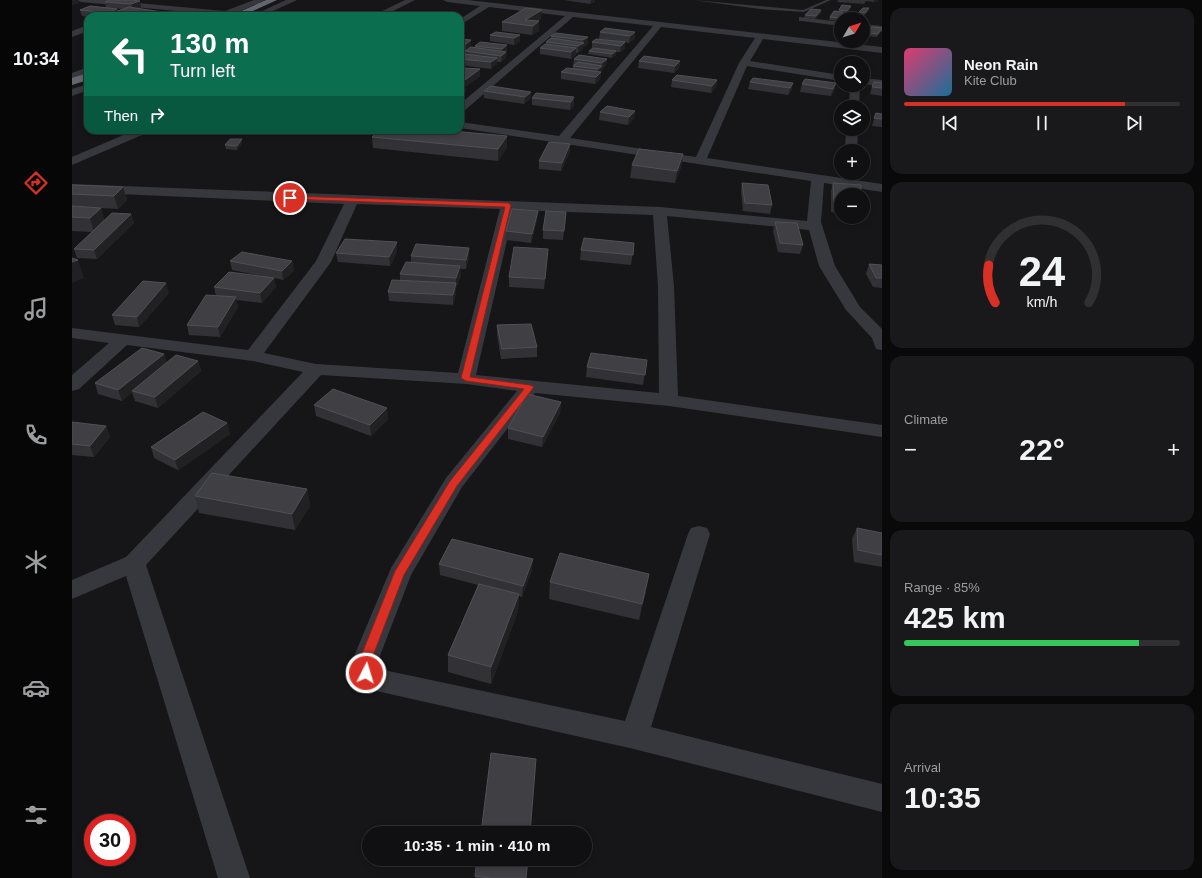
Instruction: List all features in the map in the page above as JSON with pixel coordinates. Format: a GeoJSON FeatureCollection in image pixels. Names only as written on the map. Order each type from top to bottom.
{"type":"FeatureCollection","features":[{"type":"Feature","properties":{"kind":"highway"},"geometry":{"type":"LineString","coordinates":[[236,12],[273,0]]}},
{"type":"Feature","properties":{"kind":"highway"},"geometry":{"type":"LineString","coordinates":[[256,12],[285,0]]}},
{"type":"Feature","properties":{"kind":"highway"},"geometry":{"type":"LineString","coordinates":[[72,82],[84,76]]}},
{"type":"Feature","properties":{"kind":"highway"},"geometry":{"type":"LineString","coordinates":[[72,88],[84,78]]}},
{"type":"Feature","properties":{"kind":"street"},"geometry":{"type":"LineString","coordinates":[[81,0],[201,12]]}},
{"type":"Feature","properties":{"kind":"street"},"geometry":{"type":"LineString","coordinates":[[133,12],[158,0]]}},
{"type":"Feature","properties":{"kind":"street"},"geometry":{"type":"LineString","coordinates":[[234,12],[261,0]]}},
{"type":"Feature","properties":{"kind":"street"},"geometry":{"type":"LineString","coordinates":[[264,12],[293,0]]}},
{"type":"Feature","properties":{"kind":"street"},"geometry":{"type":"LineString","coordinates":[[385,12],[411,0]]}},
{"type":"Feature","properties":{"kind":"street"},"geometry":{"type":"LineString","coordinates":[[447,0],[882,50]]}},
{"type":"Feature","properties":{"kind":"street"},"geometry":{"type":"LineString","coordinates":[[464,20],[487,5]]}},
{"type":"Feature","properties":{"kind":"street"},"geometry":{"type":"LineString","coordinates":[[464,106],[572,14]]}},
{"type":"Feature","properties":{"kind":"street"},"geometry":{"type":"LineString","coordinates":[[802,19],[834,23]]}},
{"type":"Feature","properties":{"kind":"street"},"geometry":{"type":"LineString","coordinates":[[562,140],[659,24]]}},
{"type":"Feature","properties":{"kind":"street"},"geometry":{"type":"LineString","coordinates":[[72,26],[84,28]]}},
{"type":"Feature","properties":{"kind":"street"},"geometry":{"type":"LineString","coordinates":[[870,28],[882,29]]}},
{"type":"Feature","properties":{"kind":"street"},"geometry":{"type":"LineString","coordinates":[[72,34],[84,30]]}},
{"type":"Feature","properties":{"kind":"street"},"geometry":{"type":"LineString","coordinates":[[705,40],[718,31]]}},
{"type":"Feature","properties":{"kind":"street"},"geometry":{"type":"LineString","coordinates":[[700,161],[744,63],[761,36]]}},
{"type":"Feature","properties":{"kind":"street"},"geometry":{"type":"LineString","coordinates":[[744,63],[834,77]]}},
{"type":"Feature","properties":{"kind":"street"},"geometry":{"type":"LineString","coordinates":[[72,68],[84,72]]}},
{"type":"Feature","properties":{"kind":"street"},"geometry":{"type":"LineString","coordinates":[[72,76],[84,74]]}},
{"type":"Feature","properties":{"kind":"street"},"geometry":{"type":"LineString","coordinates":[[870,82],[882,83]]}},
{"type":"Feature","properties":{"kind":"street"},"geometry":{"type":"LineString","coordinates":[[72,93],[84,88]]}},
{"type":"Feature","properties":{"kind":"street"},"geometry":{"type":"LineString","coordinates":[[464,126],[818,179],[834,178]]}},
{"type":"Feature","properties":{"kind":"street"},"geometry":{"type":"LineString","coordinates":[[72,161],[136,134]]}},
{"type":"Feature","properties":{"kind":"street"},"geometry":{"type":"LineString","coordinates":[[818,179],[814,222],[827,266],[854,310],[880,337],[882,346]]}},
{"type":"Feature","properties":{"kind":"street"},"geometry":{"type":"LineString","coordinates":[[856,180],[882,188]]}},
{"type":"Feature","properties":{"kind":"street"},"geometry":{"type":"LineString","coordinates":[[72,188],[660,211],[815,226]]}},
{"type":"Feature","properties":{"kind":"street"},"geometry":{"type":"LineString","coordinates":[[253,356],[322,262],[352,200]]}},
{"type":"Feature","properties":{"kind":"street"},"geometry":{"type":"LineString","coordinates":[[466,378],[508,205]]}},
{"type":"Feature","properties":{"kind":"street"},"geometry":{"type":"LineString","coordinates":[[660,211],[666,286],[669,400]]}},
{"type":"Feature","properties":{"kind":"street"},"geometry":{"type":"LineString","coordinates":[[72,333],[253,356],[316,369],[466,378],[530,387],[669,400],[882,431]]}},
{"type":"Feature","properties":{"kind":"street"},"geometry":{"type":"LineString","coordinates":[[72,385],[124,339]]}},
{"type":"Feature","properties":{"kind":"street"},"geometry":{"type":"LineString","coordinates":[[72,590],[134,563],[316,369]]}},
{"type":"Feature","properties":{"kind":"street"},"geometry":{"type":"LineString","coordinates":[[530,387],[454,484],[399,574],[365,661],[366,673],[372,680],[634,736],[882,798]]}},
{"type":"Feature","properties":{"kind":"street"},"geometry":{"type":"LineString","coordinates":[[634,736],[699,534]]}},
{"type":"Feature","properties":{"kind":"street"},"geometry":{"type":"LineString","coordinates":[[134,563],[234,878]]}},
{"type":"Feature","properties":{"kind":"lane"},"geometry":{"type":"LineString","coordinates":[[696,0],[760,8],[804,11],[829,0]]}},
{"type":"Feature","properties":{"kind":"building"},"geometry":{"type":"Polygon","coordinates":[[[109,0],[140,1],[131,4],[105,2],[109,0]]]}},
{"type":"Feature","properties":{"kind":"building"},"geometry":{"type":"Polygon","coordinates":[[[842,5],[851,6],[847,11],[839,10],[842,5]]]}},
{"type":"Feature","properties":{"kind":"building"},"geometry":{"type":"Polygon","coordinates":[[[90,6],[117,9],[110,12],[80,10],[90,6]]]}},
{"type":"Feature","properties":{"kind":"building"},"geometry":{"type":"Polygon","coordinates":[[[129,7],[162,12],[115,12],[129,7]]]}},
{"type":"Feature","properties":{"kind":"building"},"geometry":{"type":"Polygon","coordinates":[[[526,8],[542,10],[525,20],[539,21],[533,26],[502,22],[526,8]]]}},
{"type":"Feature","properties":{"kind":"building"},"geometry":{"type":"Polygon","coordinates":[[[863,8],[869,8],[866,12],[859,12],[863,8]]]}},
{"type":"Feature","properties":{"kind":"building"},"geometry":{"type":"Polygon","coordinates":[[[811,9],[821,10],[816,16],[805,15],[811,9]]]}},
{"type":"Feature","properties":{"kind":"building"},"geometry":{"type":"Polygon","coordinates":[[[834,11],[843,12],[834,12],[834,17],[830,17],[834,11]]]}},
{"type":"Feature","properties":{"kind":"building"},"geometry":{"type":"Polygon","coordinates":[[[872,27],[882,28],[878,34],[870,33],[872,27]]]}},
{"type":"Feature","properties":{"kind":"building"},"geometry":{"type":"Polygon","coordinates":[[[605,28],[635,32],[630,36],[600,32],[605,28]]]}},
{"type":"Feature","properties":{"kind":"building"},"geometry":{"type":"Polygon","coordinates":[[[496,32],[520,35],[514,38],[490,35],[496,32]]]}},
{"type":"Feature","properties":{"kind":"building"},"geometry":{"type":"Polygon","coordinates":[[[556,33],[588,37],[583,40],[551,36],[556,33]]]}},
{"type":"Feature","properties":{"kind":"building"},"geometry":{"type":"Polygon","coordinates":[[[551,38],[584,43],[578,46],[546,42],[551,38]]]}},
{"type":"Feature","properties":{"kind":"building"},"geometry":{"type":"Polygon","coordinates":[[[464,39],[471,40],[464,44],[464,39]]]}},
{"type":"Feature","properties":{"kind":"building"},"geometry":{"type":"Polygon","coordinates":[[[596,39],[625,42],[621,46],[592,42],[596,39]]]}},
{"type":"Feature","properties":{"kind":"building"},"geometry":{"type":"Polygon","coordinates":[[[480,42],[507,45],[502,49],[475,46],[480,42]]]}},
{"type":"Feature","properties":{"kind":"building"},"geometry":{"type":"Polygon","coordinates":[[[545,44],[576,48],[571,52],[540,48],[545,44]]]}},
{"type":"Feature","properties":{"kind":"building"},"geometry":{"type":"Polygon","coordinates":[[[471,47],[506,52],[501,56],[465,51],[471,47]]]}},
{"type":"Feature","properties":{"kind":"building"},"geometry":{"type":"Polygon","coordinates":[[[593,48],[616,51],[612,54],[589,51],[593,48]]]}},
{"type":"Feature","properties":{"kind":"building"},"geometry":{"type":"Polygon","coordinates":[[[464,54],[497,58],[491,62],[464,59],[464,54]]]}},
{"type":"Feature","properties":{"kind":"building"},"geometry":{"type":"Polygon","coordinates":[[[579,55],[607,59],[602,63],[574,59],[579,55]]]}},
{"type":"Feature","properties":{"kind":"building"},"geometry":{"type":"Polygon","coordinates":[[[644,56],[680,61],[675,66],[639,61],[644,56]]]}},
{"type":"Feature","properties":{"kind":"building"},"geometry":{"type":"Polygon","coordinates":[[[578,62],[602,66],[598,69],[573,66],[578,62]]]}},
{"type":"Feature","properties":{"kind":"building"},"geometry":{"type":"Polygon","coordinates":[[[465,68],[480,69],[465,80],[465,68]]]}},
{"type":"Feature","properties":{"kind":"building"},"geometry":{"type":"Polygon","coordinates":[[[567,68],[601,72],[596,77],[561,72],[567,68]]]}},
{"type":"Feature","properties":{"kind":"building"},"geometry":{"type":"Polygon","coordinates":[[[677,75],[717,80],[712,86],[672,80],[677,75]]]}},
{"type":"Feature","properties":{"kind":"building"},"geometry":{"type":"Polygon","coordinates":[[[753,78],[793,83],[790,88],[750,82],[753,78]]]}},
{"type":"Feature","properties":{"kind":"building"},"geometry":{"type":"Polygon","coordinates":[[[805,79],[834,83],[834,87],[833,89],[802,84],[805,79]]]}},
{"type":"Feature","properties":{"kind":"building"},"geometry":{"type":"Polygon","coordinates":[[[874,82],[882,83],[882,88],[872,87],[874,82]]]}},
{"type":"Feature","properties":{"kind":"building"},"geometry":{"type":"Polygon","coordinates":[[[491,86],[531,92],[525,97],[484,91],[491,86]]]}},
{"type":"Feature","properties":{"kind":"building"},"geometry":{"type":"Polygon","coordinates":[[[536,93],[574,97],[571,102],[532,98],[536,93]]]}},
{"type":"Feature","properties":{"kind":"building"},"geometry":{"type":"Polygon","coordinates":[[[607,106],[635,111],[629,117],[600,112],[607,106]]]}},
{"type":"Feature","properties":{"kind":"building"},"geometry":{"type":"Polygon","coordinates":[[[876,113],[882,114],[882,119],[874,118],[876,113]]]}},
{"type":"Feature","properties":{"kind":"building"},"geometry":{"type":"Polygon","coordinates":[[[464,132],[507,136],[498,149],[372,137],[375,134],[464,134],[464,132]]]}},
{"type":"Feature","properties":{"kind":"building"},"geometry":{"type":"Polygon","coordinates":[[[230,139],[242,139],[237,146],[225,145],[230,139]]]}},
{"type":"Feature","properties":{"kind":"building"},"geometry":{"type":"Polygon","coordinates":[[[549,142],[570,144],[562,163],[539,161],[549,142]]]}},
{"type":"Feature","properties":{"kind":"building"},"geometry":{"type":"Polygon","coordinates":[[[639,149],[683,154],[677,171],[632,165],[639,149]]]}},
{"type":"Feature","properties":{"kind":"building"},"geometry":{"type":"Polygon","coordinates":[[[742,183],[768,185],[772,205],[745,203],[742,183]]]}},
{"type":"Feature","properties":{"kind":"building"},"geometry":{"type":"Polygon","coordinates":[[[833,183],[861,185],[861,188],[834,188],[834,203],[833,183]]]}},
{"type":"Feature","properties":{"kind":"building"},"geometry":{"type":"Polygon","coordinates":[[[72,185],[123,187],[114,196],[72,194],[72,185]]]}},
{"type":"Feature","properties":{"kind":"building"},"geometry":{"type":"Polygon","coordinates":[[[72,206],[101,208],[90,218],[72,217],[72,206]]]}},
{"type":"Feature","properties":{"kind":"building"},"geometry":{"type":"Polygon","coordinates":[[[512,209],[538,211],[532,234],[506,231],[512,209]]]}},
{"type":"Feature","properties":{"kind":"building"},"geometry":{"type":"Polygon","coordinates":[[[546,211],[566,212],[564,231],[543,230],[546,211]]]}},
{"type":"Feature","properties":{"kind":"building"},"geometry":{"type":"Polygon","coordinates":[[[112,213],[131,214],[94,250],[74,249],[112,213]]]}},
{"type":"Feature","properties":{"kind":"building"},"geometry":{"type":"Polygon","coordinates":[[[775,222],[797,223],[803,245],[780,243],[775,222]]]}},
{"type":"Feature","properties":{"kind":"building"},"geometry":{"type":"Polygon","coordinates":[[[584,238],[634,243],[633,255],[581,250],[584,238]]]}},
{"type":"Feature","properties":{"kind":"building"},"geometry":{"type":"Polygon","coordinates":[[[345,239],[397,242],[389,257],[336,253],[345,239]]]}},
{"type":"Feature","properties":{"kind":"building"},"geometry":{"type":"Polygon","coordinates":[[[416,244],[469,248],[466,260],[411,256],[416,244]]]}},
{"type":"Feature","properties":{"kind":"building"},"geometry":{"type":"Polygon","coordinates":[[[514,247],[548,249],[545,279],[509,277],[514,247]]]}},
{"type":"Feature","properties":{"kind":"building"},"geometry":{"type":"Polygon","coordinates":[[[242,252],[292,261],[282,271],[230,261],[242,252]]]}},
{"type":"Feature","properties":{"kind":"building"},"geometry":{"type":"Polygon","coordinates":[[[72,258],[78,260],[72,262],[72,258]]]}},
{"type":"Feature","properties":{"kind":"building"},"geometry":{"type":"Polygon","coordinates":[[[406,262],[460,266],[456,278],[400,274],[406,262]]]}},
{"type":"Feature","properties":{"kind":"building"},"geometry":{"type":"Polygon","coordinates":[[[869,264],[882,265],[882,278],[876,278],[869,264]]]}},
{"type":"Feature","properties":{"kind":"building"},"geometry":{"type":"Polygon","coordinates":[[[229,272],[274,278],[260,293],[214,287],[229,272]]]}},
{"type":"Feature","properties":{"kind":"building"},"geometry":{"type":"Polygon","coordinates":[[[392,280],[456,283],[453,295],[388,292],[392,280]]]}},
{"type":"Feature","properties":{"kind":"building"},"geometry":{"type":"Polygon","coordinates":[[[143,281],[166,283],[137,317],[112,315],[143,281]]]}},
{"type":"Feature","properties":{"kind":"building"},"geometry":{"type":"Polygon","coordinates":[[[206,295],[236,297],[218,327],[187,325],[206,295]]]}},
{"type":"Feature","properties":{"kind":"building"},"geometry":{"type":"Polygon","coordinates":[[[531,324],[537,347],[502,349],[497,325],[531,324]]]}},
{"type":"Feature","properties":{"kind":"building"},"geometry":{"type":"Polygon","coordinates":[[[142,348],[164,354],[118,390],[95,383],[142,348]]]}},
{"type":"Feature","properties":{"kind":"building"},"geometry":{"type":"Polygon","coordinates":[[[591,353],[647,360],[645,375],[587,367],[591,353]]]}},
{"type":"Feature","properties":{"kind":"building"},"geometry":{"type":"Polygon","coordinates":[[[176,355],[198,361],[155,397],[132,391],[176,355]]]}},
{"type":"Feature","properties":{"kind":"building"},"geometry":{"type":"Polygon","coordinates":[[[333,389],[387,408],[370,425],[314,405],[333,389]]]}},
{"type":"Feature","properties":{"kind":"building"},"geometry":{"type":"Polygon","coordinates":[[[527,394],[561,402],[543,437],[508,428],[527,394]]]}},
{"type":"Feature","properties":{"kind":"building"},"geometry":{"type":"Polygon","coordinates":[[[203,412],[227,423],[175,460],[151,447],[203,412]]]}},
{"type":"Feature","properties":{"kind":"building"},"geometry":{"type":"Polygon","coordinates":[[[72,422],[106,426],[90,446],[72,444],[72,422]]]}},
{"type":"Feature","properties":{"kind":"building"},"geometry":{"type":"Polygon","coordinates":[[[212,473],[307,489],[292,514],[195,496],[212,473]]]}},
{"type":"Feature","properties":{"kind":"building"},"geometry":{"type":"Polygon","coordinates":[[[857,528],[882,533],[882,555],[858,550],[857,528]]]}},
{"type":"Feature","properties":{"kind":"building"},"geometry":{"type":"Polygon","coordinates":[[[452,539],[533,559],[523,586],[439,564],[452,539]]]}},
{"type":"Feature","properties":{"kind":"building"},"geometry":{"type":"Polygon","coordinates":[[[560,553],[649,574],[642,604],[550,582],[560,553]]]}},
{"type":"Feature","properties":{"kind":"building"},"geometry":{"type":"Polygon","coordinates":[[[479,584],[519,594],[491,667],[448,655],[479,584]]]}},
{"type":"Feature","properties":{"kind":"building"},"geometry":{"type":"Polygon","coordinates":[[[491,753],[536,759],[531,826],[482,826],[491,753]]]}},
{"type":"Feature","properties":{"kind":"building"},"geometry":{"type":"Polygon","coordinates":[[[476,866],[527,866],[526,878],[491,878],[475,876],[476,866]]]}},
{"type":"Feature","properties":{"kind":"route"},"geometry":{"type":"LineString","coordinates":[[290,198],[508,205],[466,378],[530,387],[454,484],[399,574],[365,661],[366,673]]}}]}
